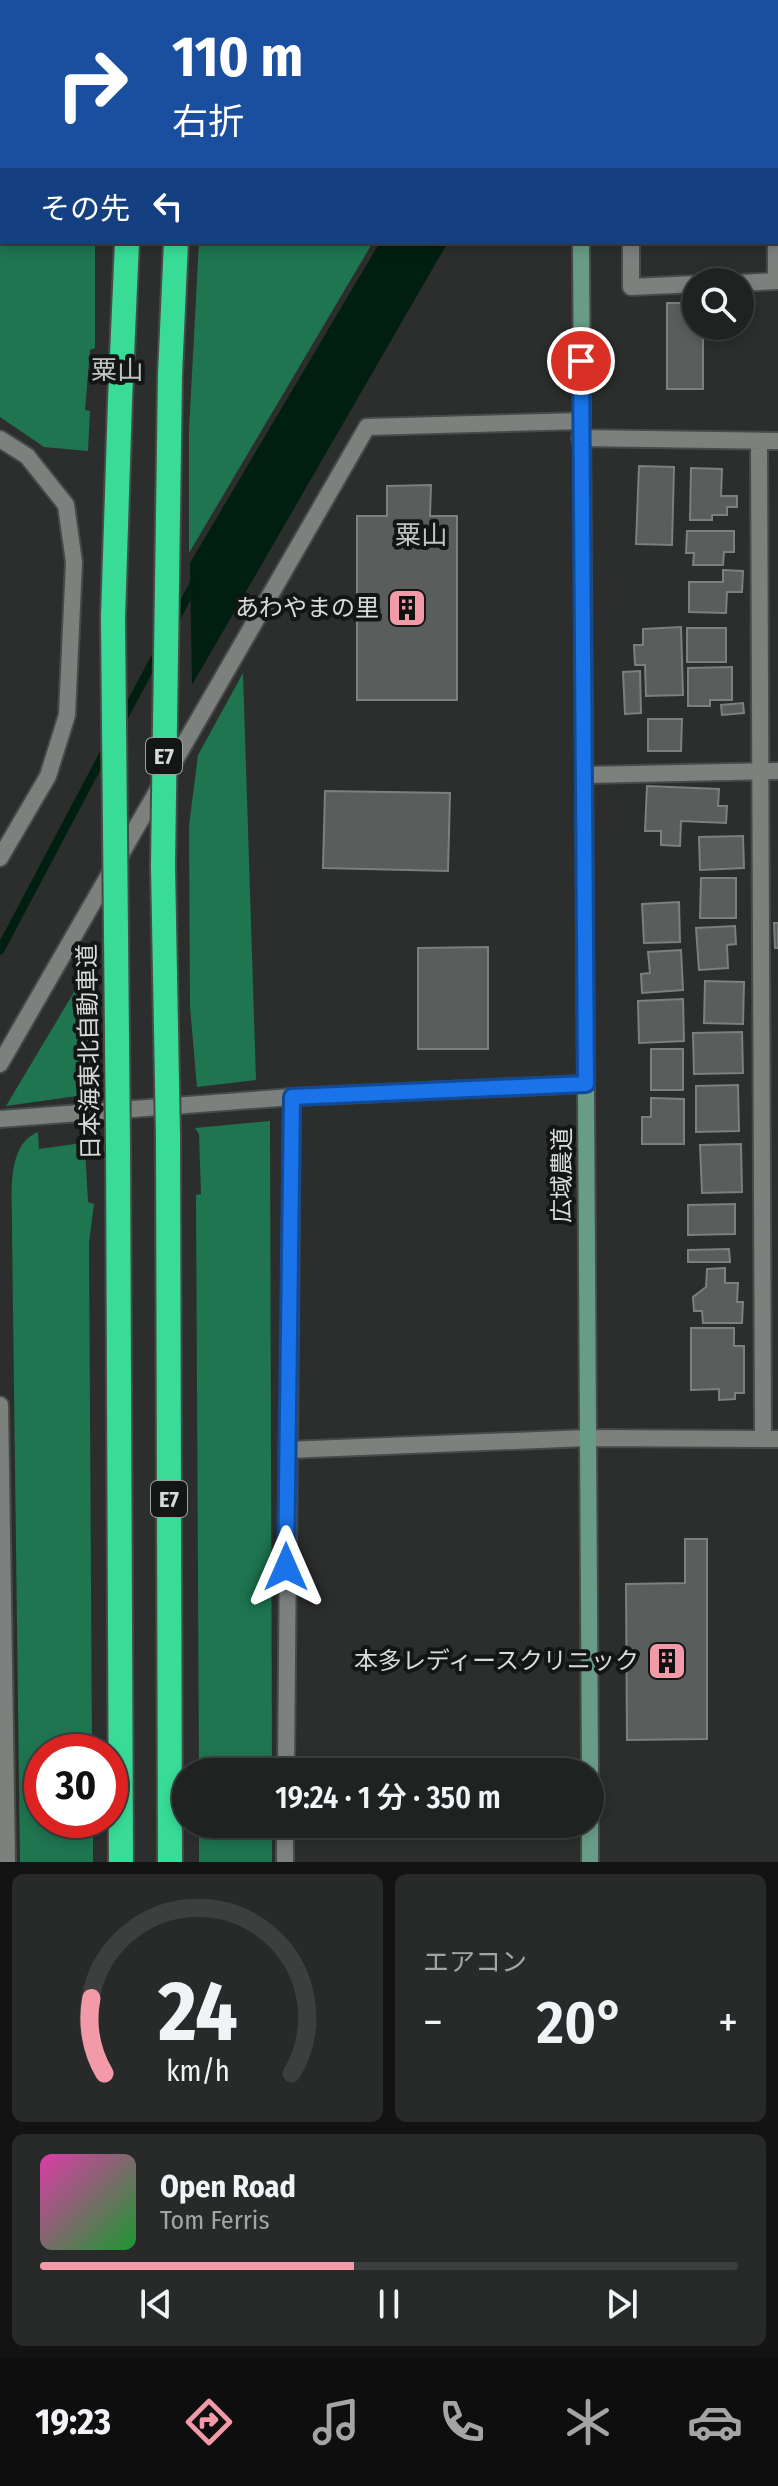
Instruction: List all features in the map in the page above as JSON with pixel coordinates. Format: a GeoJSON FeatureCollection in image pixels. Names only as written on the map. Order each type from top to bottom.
{"type":"FeatureCollection","features":[{"type":"Feature","properties":{"kind":"highway","name":"日本海東北自動車道"},"geometry":{"type":"LineString","coordinates":[[121,1862],[113,618],[127,244]]}},
{"type":"Feature","properties":{"kind":"highway","name":"E7"},"geometry":{"type":"LineString","coordinates":[[170,1862],[168,1136],[163,866],[170,375],[176,244]]}},
{"type":"Feature","properties":{"kind":"street","name":"広域農道"},"geometry":{"type":"LineString","coordinates":[[581,244],[590,1758]]}},
{"type":"Feature","properties":{"kind":"street"},"geometry":{"type":"LineString","coordinates":[[631,244],[631,287],[682,285]]}},
{"type":"Feature","properties":{"kind":"street"},"geometry":{"type":"LineString","coordinates":[[754,282],[777,281],[776,244]]}},
{"type":"Feature","properties":{"kind":"street"},"geometry":{"type":"LineString","coordinates":[[0,1064],[367,427],[581,429],[778,441]]}},
{"type":"Feature","properties":{"kind":"street"},"geometry":{"type":"LineString","coordinates":[[0,439],[27,456],[66,505],[74,562],[67,715],[48,776],[0,858]]}},
{"type":"Feature","properties":{"kind":"street"},"geometry":{"type":"LineString","coordinates":[[287,1450],[588,1438],[770,1439],[759,771],[759,442]]}},
{"type":"Feature","properties":{"kind":"street"},"geometry":{"type":"LineString","coordinates":[[584,775],[778,771]]}},
{"type":"Feature","properties":{"kind":"street"},"geometry":{"type":"LineString","coordinates":[[0,1119],[292,1097],[586,1084]]}},
{"type":"Feature","properties":{"kind":"street"},"geometry":{"type":"LineString","coordinates":[[286,1758],[292,1097]]}},
{"type":"Feature","properties":{"kind":"street"},"geometry":{"type":"LineString","coordinates":[[0,1405],[7,1862]]}},
{"type":"Feature","properties":{"kind":"street"},"geometry":{"type":"LineString","coordinates":[[285,1838],[285,1862]]}},
{"type":"Feature","properties":{"kind":"street"},"geometry":{"type":"LineString","coordinates":[[590,1838],[590,1862]]}},
{"type":"Feature","properties":{"kind":"green space"},"geometry":{"type":"Polygon","coordinates":[[[0,244],[95,244],[95,348],[90,350],[85,410],[90,411],[88,451],[44,447],[0,417],[0,244]]]}},
{"type":"Feature","properties":{"kind":"green space"},"geometry":{"type":"Polygon","coordinates":[[[199,244],[372,244],[189,553],[189,430],[199,244]]]}},
{"type":"Feature","properties":{"kind":"green space"},"geometry":{"type":"Polygon","coordinates":[[[243,673],[256,1080],[197,1087],[190,1007],[189,826],[198,755],[243,673]]]}},
{"type":"Feature","properties":{"kind":"green space"},"geometry":{"type":"Polygon","coordinates":[[[89,967],[91,1094],[6,1106],[89,967]]]}},
{"type":"Feature","properties":{"kind":"green space"},"geometry":{"type":"Polygon","coordinates":[[[270,1121],[272,1758],[199,1758],[196,1195],[201,1194],[199,1134],[195,1128],[270,1121]]]}},
{"type":"Feature","properties":{"kind":"green space"},"geometry":{"type":"Polygon","coordinates":[[[38,1132],[39,1149],[89,1142],[91,1147],[85,1149],[88,1202],[94,1204],[89,1242],[92,1734],[24,1734],[24,1838],[93,1838],[93,1862],[20,1862],[12,1190],[15,1161],[27,1139],[38,1132]]]}},
{"type":"Feature","properties":{"kind":"green space"},"geometry":{"type":"Polygon","coordinates":[[[199,1838],[272,1838],[272,1862],[199,1862],[199,1838]]]}},
{"type":"Feature","properties":{"kind":"shaded area"},"geometry":{"type":"Polygon","coordinates":[[[379,244],[447,244],[192,685],[190,563],[379,244]]]}},
{"type":"Feature","properties":{"kind":"building"},"geometry":{"type":"Polygon","coordinates":[[[667,303],[682,303],[682,340],[703,340],[703,389],[667,389],[667,303]]]}},
{"type":"Feature","properties":{"kind":"building"},"geometry":{"type":"Polygon","coordinates":[[[639,466],[674,467],[672,545],[636,544],[639,466]]]}},
{"type":"Feature","properties":{"kind":"building"},"geometry":{"type":"Polygon","coordinates":[[[691,468],[722,469],[721,496],[737,496],[737,507],[727,507],[727,515],[712,515],[712,520],[690,520],[691,468]]]}},
{"type":"Feature","properties":{"kind":"building","name":"あわやまの里"},"geometry":{"type":"Polygon","coordinates":[[[431,485],[430,516],[457,516],[457,700],[357,700],[357,516],[387,516],[387,486],[431,485]]]}},
{"type":"Feature","properties":{"kind":"building"},"geometry":{"type":"Polygon","coordinates":[[[687,531],[734,531],[734,552],[724,552],[723,565],[693,565],[694,553],[686,553],[687,531]]]}},
{"type":"Feature","properties":{"kind":"building"},"geometry":{"type":"Polygon","coordinates":[[[723,570],[743,571],[742,592],[727,592],[726,613],[689,612],[689,582],[723,582],[723,570]]]}},
{"type":"Feature","properties":{"kind":"building"},"geometry":{"type":"Polygon","coordinates":[[[681,627],[683,695],[646,696],[645,665],[635,665],[634,645],[643,645],[643,629],[681,627]]]}},
{"type":"Feature","properties":{"kind":"building"},"geometry":{"type":"Polygon","coordinates":[[[687,628],[726,628],[726,662],[687,662],[687,628]]]}},
{"type":"Feature","properties":{"kind":"building"},"geometry":{"type":"Polygon","coordinates":[[[732,667],[732,700],[710,700],[710,706],[688,706],[688,668],[732,667]]]}},
{"type":"Feature","properties":{"kind":"building"},"geometry":{"type":"Polygon","coordinates":[[[640,671],[641,713],[625,714],[623,672],[640,671]]]}},
{"type":"Feature","properties":{"kind":"building"},"geometry":{"type":"Polygon","coordinates":[[[743,703],[744,713],[722,715],[721,705],[743,703]]]}},
{"type":"Feature","properties":{"kind":"building"},"geometry":{"type":"Polygon","coordinates":[[[648,719],[682,719],[681,751],[648,751],[648,719]]]}},
{"type":"Feature","properties":{"kind":"building"},"geometry":{"type":"Polygon","coordinates":[[[647,786],[719,789],[718,806],[727,806],[726,823],[681,821],[680,846],[661,845],[661,831],[645,831],[647,786]]]}},
{"type":"Feature","properties":{"kind":"building"},"geometry":{"type":"Polygon","coordinates":[[[325,791],[450,793],[448,871],[323,868],[325,791]]]}},
{"type":"Feature","properties":{"kind":"building"},"geometry":{"type":"Polygon","coordinates":[[[743,836],[744,868],[700,870],[699,837],[743,836]]]}},
{"type":"Feature","properties":{"kind":"building"},"geometry":{"type":"Polygon","coordinates":[[[701,878],[736,878],[736,918],[700,918],[701,878]]]}},
{"type":"Feature","properties":{"kind":"building"},"geometry":{"type":"Polygon","coordinates":[[[679,902],[680,942],[644,943],[642,904],[679,902]]]}},
{"type":"Feature","properties":{"kind":"building"},"geometry":{"type":"Polygon","coordinates":[[[774,923],[778,923],[778,948],[775,948],[774,923]]]}},
{"type":"Feature","properties":{"kind":"building"},"geometry":{"type":"Polygon","coordinates":[[[735,926],[736,944],[727,945],[728,968],[699,970],[696,928],[735,926]]]}},
{"type":"Feature","properties":{"kind":"building"},"geometry":{"type":"Polygon","coordinates":[[[488,947],[488,1049],[418,1049],[418,948],[488,947]]]}},
{"type":"Feature","properties":{"kind":"building"},"geometry":{"type":"Polygon","coordinates":[[[681,950],[683,990],[642,993],[641,974],[650,973],[648,952],[681,950]]]}},
{"type":"Feature","properties":{"kind":"building"},"geometry":{"type":"Polygon","coordinates":[[[705,981],[744,982],[743,1024],[704,1023],[705,981]]]}},
{"type":"Feature","properties":{"kind":"building"},"geometry":{"type":"Polygon","coordinates":[[[683,999],[684,1041],[639,1043],[638,1001],[683,999]]]}},
{"type":"Feature","properties":{"kind":"building"},"geometry":{"type":"Polygon","coordinates":[[[742,1032],[743,1073],[694,1074],[693,1033],[742,1032]]]}},
{"type":"Feature","properties":{"kind":"building"},"geometry":{"type":"Polygon","coordinates":[[[651,1049],[683,1049],[683,1090],[651,1090],[651,1049]]]}},
{"type":"Feature","properties":{"kind":"building"},"geometry":{"type":"Polygon","coordinates":[[[738,1085],[739,1131],[696,1132],[696,1086],[738,1085]]]}},
{"type":"Feature","properties":{"kind":"building"},"geometry":{"type":"Polygon","coordinates":[[[651,1098],[684,1099],[684,1144],[642,1144],[642,1117],[651,1117],[651,1098]]]}},
{"type":"Feature","properties":{"kind":"building"},"geometry":{"type":"Polygon","coordinates":[[[741,1144],[742,1192],[702,1193],[700,1145],[741,1144]]]}},
{"type":"Feature","properties":{"kind":"building"},"geometry":{"type":"Polygon","coordinates":[[[735,1204],[735,1234],[688,1235],[688,1205],[735,1204]]]}},
{"type":"Feature","properties":{"kind":"building"},"geometry":{"type":"Polygon","coordinates":[[[729,1249],[730,1262],[688,1262],[688,1250],[729,1249]]]}},
{"type":"Feature","properties":{"kind":"building"},"geometry":{"type":"Polygon","coordinates":[[[725,1268],[725,1283],[738,1283],[737,1302],[743,1302],[742,1323],[703,1323],[702,1311],[694,1311],[693,1297],[706,1287],[707,1269],[725,1268]]]}},
{"type":"Feature","properties":{"kind":"building"},"geometry":{"type":"Polygon","coordinates":[[[691,1328],[734,1328],[734,1346],[744,1346],[744,1393],[735,1393],[735,1399],[719,1400],[719,1389],[691,1390],[691,1328]]]}},
{"type":"Feature","properties":{"kind":"building","name":"本多レディースクリニック"},"geometry":{"type":"Polygon","coordinates":[[[685,1539],[707,1539],[707,1739],[627,1740],[626,1584],[685,1583],[685,1539]]]}},
{"type":"Feature","properties":{"kind":"waterway"},"geometry":{"type":"LineString","coordinates":[[174,622],[195,582]]}},
{"type":"Feature","properties":{"kind":"waterway"},"geometry":{"type":"LineString","coordinates":[[122,720],[160,649]]}},
{"type":"Feature","properties":{"kind":"waterway"},"geometry":{"type":"LineString","coordinates":[[0,950],[107,748]]}},
{"type":"Feature","properties":{"kind":"place","name":"あわやまの里"},"geometry":{"type":"Point","coordinates":[407,608]}},
{"type":"Feature","properties":{"kind":"place","name":"本多レディースクリニック"},"geometry":{"type":"Point","coordinates":[667,1661]}},
{"type":"Feature","properties":{"kind":"district","name":"粟山"},"geometry":{"type":"Point","coordinates":[117,370]}},
{"type":"Feature","properties":{"kind":"district","name":"粟山"},"geometry":{"type":"Point","coordinates":[421,535]}},
{"type":"Feature","properties":{"kind":"route"},"geometry":{"type":"LineString","coordinates":[[286,1567],[292,1097],[586,1084],[581,361]]}}]}
